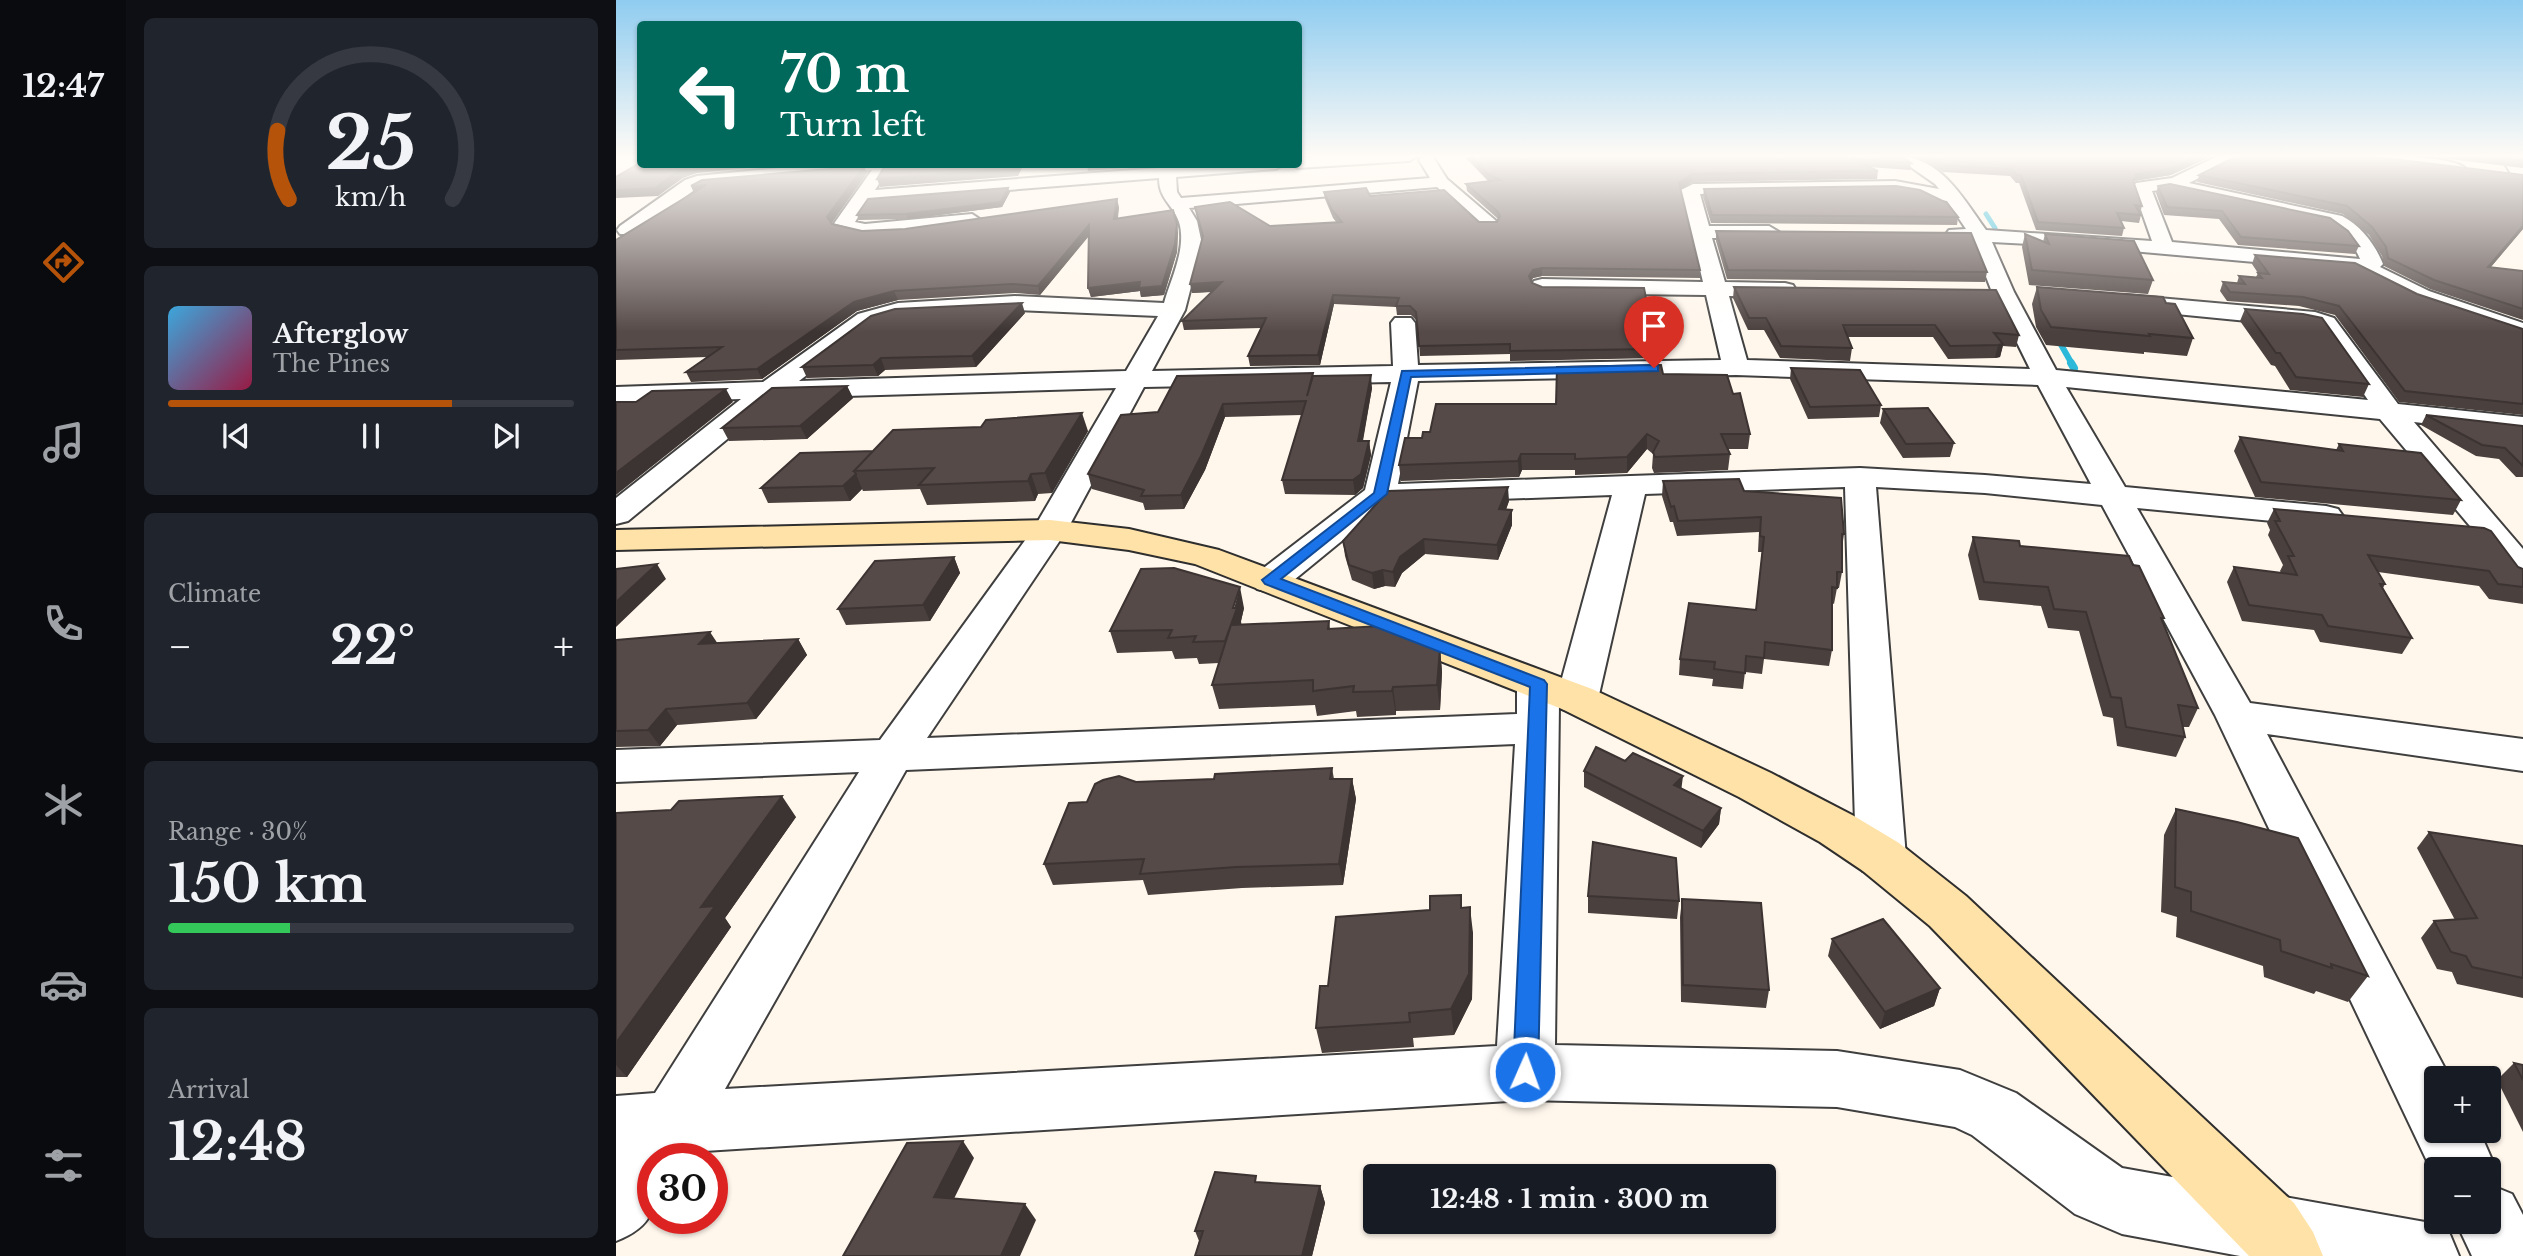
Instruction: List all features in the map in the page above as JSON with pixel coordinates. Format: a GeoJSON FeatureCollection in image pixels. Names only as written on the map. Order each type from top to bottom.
{"type":"FeatureCollection","features":[{"type":"Feature","properties":{"kind":"main road"},"geometry":{"type":"LineString","coordinates":[[616,540],[1050,530],[1111,535],[1159,543],[1270,580],[1551,704],[1755,785],[1881,857],[1948,911],[2280,1241]]}},
{"type":"Feature","properties":{"kind":"street"},"geometry":{"type":"LineString","coordinates":[[627,230],[648,215]]}},
{"type":"Feature","properties":{"kind":"street"},"geometry":{"type":"LineString","coordinates":[[850,215],[843,225],[865,230],[908,228],[995,217]]}},
{"type":"Feature","properties":{"kind":"street"},"geometry":{"type":"LineString","coordinates":[[616,1208],[644,1124],[891,757],[1050,530],[1173,310],[1192,244],[1188,221],[1182,215]]}},
{"type":"Feature","properties":{"kind":"street"},"geometry":{"type":"LineString","coordinates":[[1478,215],[1488,224]]}},
{"type":"Feature","properties":{"kind":"street"},"geometry":{"type":"LineString","coordinates":[[1696,215],[1736,367]]}},
{"type":"Feature","properties":{"kind":"street"},"geometry":{"type":"LineString","coordinates":[[1966,215],[1979,234],[2003,293],[2047,377],[2236,715],[2424,1089]]}},
{"type":"Feature","properties":{"kind":"street"},"geometry":{"type":"LineString","coordinates":[[2151,215],[2164,247]]}},
{"type":"Feature","properties":{"kind":"street"},"geometry":{"type":"LineString","coordinates":[[1937,234],[1979,234],[2372,264],[2369,253],[2341,222],[2313,215]]}},
{"type":"Feature","properties":{"kind":"street"},"geometry":{"type":"LineString","coordinates":[[1701,232],[1785,232]]}},
{"type":"Feature","properties":{"kind":"street"},"geometry":{"type":"LineString","coordinates":[[2360,265],[2421,296],[2523,331]]}},
{"type":"Feature","properties":{"kind":"street"},"geometry":{"type":"LineString","coordinates":[[1542,286],[1811,290]]}},
{"type":"Feature","properties":{"kind":"street"},"geometry":{"type":"LineString","coordinates":[[2097,300],[2315,319],[2326,323],[2389,411],[2508,533],[2523,573]]}},
{"type":"Feature","properties":{"kind":"street"},"geometry":{"type":"LineString","coordinates":[[616,514],[770,390],[866,318],[898,310],[1015,303],[1173,310]]}},
{"type":"Feature","properties":{"kind":"street"},"geometry":{"type":"LineString","coordinates":[[1380,494],[1406,374],[1403,323]]}},
{"type":"Feature","properties":{"kind":"street"},"geometry":{"type":"LineString","coordinates":[[616,395],[1134,379],[1736,367],[2047,377],[2523,426]]}},
{"type":"Feature","properties":{"kind":"street"},"geometry":{"type":"LineString","coordinates":[[1270,580],[1380,494],[1860,477],[1985,484],[2353,518]]}},
{"type":"Feature","properties":{"kind":"street"},"geometry":{"type":"LineString","coordinates":[[1860,477],[1881,857]]}},
{"type":"Feature","properties":{"kind":"street"},"geometry":{"type":"LineString","coordinates":[[1525,1072],[1551,704],[1631,485]]}},
{"type":"Feature","properties":{"kind":"street"},"geometry":{"type":"LineString","coordinates":[[2450,527],[2508,533]]}},
{"type":"Feature","properties":{"kind":"street"},"geometry":{"type":"LineString","coordinates":[[616,766],[891,757],[1551,704]]}},
{"type":"Feature","properties":{"kind":"street"},"geometry":{"type":"LineString","coordinates":[[2236,715],[2523,755]]}},
{"type":"Feature","properties":{"kind":"street"},"geometry":{"type":"LineString","coordinates":[[644,1124],[1525,1072],[1837,1079],[1960,1099],[1994,1114],[2098,1191],[2122,1201],[2280,1241],[2426,1256]]}},
{"type":"Feature","properties":{"kind":"street"},"geometry":{"type":"LineString","coordinates":[[2496,1234],[2508,1256]]}},
{"type":"Feature","properties":{"kind":"building"},"geometry":{"type":"Polygon","coordinates":[[[658,215],[829,215],[827,217],[832,224],[862,231],[905,229],[1007,215],[1115,215],[1114,219],[1143,215],[1174,215],[1177,224],[1175,244],[1162,286],[1139,288],[1140,282],[1088,288],[1089,225],[1038,286],[1012,284],[894,291],[854,302],[757,369],[686,372],[722,347],[616,350],[616,240],[658,215]]]}},
{"type":"Feature","properties":{"kind":"building"},"geometry":{"type":"Polygon","coordinates":[[[1197,215],[1251,215],[1270,226],[1342,222],[1336,215],[1471,215],[1479,222],[1497,222],[1500,216],[1687,215],[1700,270],[1542,268],[1533,270],[1529,276],[1532,283],[1542,287],[1644,288],[1656,349],[1510,351],[1510,344],[1419,346],[1416,312],[1410,306],[1396,306],[1399,298],[1333,295],[1318,355],[1248,356],[1266,318],[1182,321],[1222,282],[1190,284],[1203,236],[1197,215]]]}},
{"type":"Feature","properties":{"kind":"building"},"geometry":{"type":"Polygon","coordinates":[[[1712,215],[1956,215],[1958,217],[1712,215]]]}},
{"type":"Feature","properties":{"kind":"building"},"geometry":{"type":"Polygon","coordinates":[[[2035,215],[2118,215],[2124,228],[2038,222],[2035,215]]]}},
{"type":"Feature","properties":{"kind":"building"},"geometry":{"type":"Polygon","coordinates":[[[2225,215],[2314,215],[2330,218],[2348,231],[2359,246],[2241,237],[2225,215]]]}},
{"type":"Feature","properties":{"kind":"building"},"geometry":{"type":"Polygon","coordinates":[[[2357,215],[2523,215],[2523,226],[2488,267],[2523,271],[2523,309],[2434,280],[2388,258],[2386,247],[2372,227],[2357,215]]]}},
{"type":"Feature","properties":{"kind":"building"},"geometry":{"type":"Polygon","coordinates":[[[1716,231],[1971,233],[1987,272],[1728,270],[1716,231]]]}},
{"type":"Feature","properties":{"kind":"building"},"geometry":{"type":"Polygon","coordinates":[[[2025,234],[2049,244],[2045,234],[2134,241],[2153,280],[2032,270],[2025,234]]]}},
{"type":"Feature","properties":{"kind":"building"},"geometry":{"type":"Polygon","coordinates":[[[2255,255],[2355,263],[2417,294],[2523,329],[2523,404],[2405,391],[2339,306],[2303,297],[2230,292],[2223,282],[2245,284],[2239,276],[2262,278],[2258,273],[2269,274],[2255,255]]]}},
{"type":"Feature","properties":{"kind":"building"},"geometry":{"type":"Polygon","coordinates":[[[1734,287],[1996,290],[2019,335],[1994,333],[2003,344],[1998,345],[1950,346],[1935,325],[1843,325],[1852,348],[1781,346],[1766,318],[1749,318],[1734,287]]]}},
{"type":"Feature","properties":{"kind":"building"},"geometry":{"type":"Polygon","coordinates":[[[2037,287],[2163,297],[2166,303],[2175,304],[2193,338],[2051,327],[2041,310],[2037,287]]]}},
{"type":"Feature","properties":{"kind":"building"},"geometry":{"type":"Polygon","coordinates":[[[1022,303],[972,356],[881,358],[873,365],[802,367],[871,316],[895,309],[1022,303]]]}},
{"type":"Feature","properties":{"kind":"building"},"geometry":{"type":"Polygon","coordinates":[[[2245,309],[2322,318],[2369,384],[2296,377],[2245,309]]]}},
{"type":"Feature","properties":{"kind":"building"},"geometry":{"type":"Polygon","coordinates":[[[1661,365],[1663,374],[1727,375],[1733,394],[1740,393],[1750,434],[1721,434],[1730,454],[1655,457],[1653,452],[1659,441],[1647,434],[1627,457],[1575,459],[1575,454],[1521,454],[1518,461],[1399,465],[1405,438],[1422,438],[1423,432],[1430,432],[1436,404],[1556,404],[1557,367],[1661,365]]]}},
{"type":"Feature","properties":{"kind":"building"},"geometry":{"type":"Polygon","coordinates":[[[1791,368],[1860,370],[1881,405],[1810,407],[1791,368]]]}},
{"type":"Feature","properties":{"kind":"building"},"geometry":{"type":"Polygon","coordinates":[[[1313,373],[1307,396],[1313,376],[1371,375],[1358,441],[1369,441],[1361,474],[1353,480],[1282,480],[1306,401],[1223,404],[1181,495],[1141,496],[1144,490],[1088,474],[1121,415],[1158,412],[1177,376],[1313,373]]]}},
{"type":"Feature","properties":{"kind":"building"},"geometry":{"type":"Polygon","coordinates":[[[847,386],[800,426],[722,428],[772,388],[847,386]]]}},
{"type":"Feature","properties":{"kind":"building"},"geometry":{"type":"Polygon","coordinates":[[[726,389],[616,473],[616,402],[636,402],[652,391],[726,389]]]}},
{"type":"Feature","properties":{"kind":"building"},"geometry":{"type":"Polygon","coordinates":[[[1928,408],[1954,443],[1906,444],[1883,409],[1928,408]]]}},
{"type":"Feature","properties":{"kind":"building"},"geometry":{"type":"Polygon","coordinates":[[[1082,413],[1045,473],[1031,474],[1028,481],[919,485],[934,468],[854,471],[893,430],[981,427],[986,420],[1082,413]]]}},
{"type":"Feature","properties":{"kind":"building"},"geometry":{"type":"Polygon","coordinates":[[[2426,415],[2523,426],[2523,466],[2505,448],[2482,445],[2426,415]]]}},
{"type":"Feature","properties":{"kind":"building"},"geometry":{"type":"Polygon","coordinates":[[[2240,437],[2343,451],[2339,444],[2421,453],[2461,500],[2261,482],[2240,437]]]}},
{"type":"Feature","properties":{"kind":"building"},"geometry":{"type":"Polygon","coordinates":[[[873,451],[843,486],[761,488],[800,453],[873,451]]]}},
{"type":"Feature","properties":{"kind":"building"},"geometry":{"type":"Polygon","coordinates":[[[1739,479],[1744,491],[1841,498],[1844,534],[1842,572],[1837,572],[1837,588],[1832,587],[1832,650],[1765,642],[1764,658],[1746,656],[1745,673],[1714,669],[1715,662],[1680,659],[1689,603],[1756,610],[1764,537],[1760,536],[1761,517],[1678,521],[1663,481],[1739,479]]]}},
{"type":"Feature","properties":{"kind":"building"},"geometry":{"type":"Polygon","coordinates":[[[1508,487],[1499,509],[1512,510],[1497,545],[1424,539],[1400,557],[1393,572],[1383,570],[1372,573],[1349,565],[1343,541],[1388,491],[1508,487]]]}},
{"type":"Feature","properties":{"kind":"building"},"geometry":{"type":"Polygon","coordinates":[[[2274,509],[2484,528],[2491,531],[2518,567],[2523,569],[2523,587],[2498,584],[2489,571],[2368,555],[2385,584],[2380,584],[2412,638],[2328,626],[2322,615],[2249,605],[2234,567],[2297,575],[2288,556],[2294,556],[2275,521],[2280,521],[2274,509]]]}},
{"type":"Feature","properties":{"kind":"building"},"geometry":{"type":"Polygon","coordinates":[[[1973,537],[2019,541],[2020,546],[2129,556],[2133,565],[2139,566],[2164,618],[2161,618],[2198,708],[2178,705],[2185,737],[2126,727],[2121,698],[2111,697],[2086,612],[2054,609],[2048,587],[1984,582],[1973,537]]]}},
{"type":"Feature","properties":{"kind":"building"},"geometry":{"type":"Polygon","coordinates":[[[954,557],[923,605],[838,609],[875,561],[954,557]]]}},
{"type":"Feature","properties":{"kind":"building"},"geometry":{"type":"Polygon","coordinates":[[[657,564],[616,602],[616,569],[657,564]]]}},
{"type":"Feature","properties":{"kind":"building"},"geometry":{"type":"Polygon","coordinates":[[[1174,568],[1240,587],[1233,608],[1237,608],[1225,641],[1193,642],[1196,636],[1168,638],[1172,630],[1110,631],[1141,569],[1174,568]]]}},
{"type":"Feature","properties":{"kind":"building"},"geometry":{"type":"Polygon","coordinates":[[[1329,621],[1328,629],[1381,626],[1440,648],[1437,685],[1393,687],[1392,691],[1353,692],[1354,686],[1313,691],[1313,680],[1212,685],[1231,625],[1329,621]]]}},
{"type":"Feature","properties":{"kind":"building"},"geometry":{"type":"Polygon","coordinates":[[[710,632],[699,644],[798,639],[747,703],[666,709],[648,730],[616,731],[616,640],[710,632]]]}},
{"type":"Feature","properties":{"kind":"building"},"geometry":{"type":"Polygon","coordinates":[[[1596,747],[1625,761],[1633,753],[1683,776],[1674,785],[1721,808],[1703,831],[1584,771],[1596,747]]]}},
{"type":"Feature","properties":{"kind":"building"},"geometry":{"type":"Polygon","coordinates":[[[1332,768],[1330,779],[1352,779],[1339,864],[1236,867],[1140,874],[1144,859],[1044,864],[1069,803],[1087,802],[1095,784],[1103,780],[1119,776],[1136,782],[1214,779],[1215,774],[1332,768]]]}},
{"type":"Feature","properties":{"kind":"building"},"geometry":{"type":"Polygon","coordinates":[[[782,796],[701,907],[715,906],[616,1043],[616,813],[671,810],[679,801],[782,796]]]}},
{"type":"Feature","properties":{"kind":"building"},"geometry":{"type":"Polygon","coordinates":[[[2176,809],[2298,838],[2368,976],[2331,964],[2332,968],[2281,951],[2280,940],[2191,911],[2191,892],[2175,887],[2176,809]]]}},
{"type":"Feature","properties":{"kind":"building"},"geometry":{"type":"Polygon","coordinates":[[[2429,832],[2523,846],[2523,978],[2472,967],[2466,956],[2451,952],[2434,921],[2477,918],[2429,832]]]}},
{"type":"Feature","properties":{"kind":"building"},"geometry":{"type":"Polygon","coordinates":[[[1593,842],[1676,858],[1679,901],[1588,896],[1593,842]]]}},
{"type":"Feature","properties":{"kind":"building"},"geometry":{"type":"Polygon","coordinates":[[[1461,895],[1461,908],[1470,907],[1469,974],[1451,1009],[1409,1013],[1410,1022],[1316,1028],[1320,986],[1328,986],[1336,917],[1430,910],[1430,896],[1461,895]]]}},
{"type":"Feature","properties":{"kind":"building"},"geometry":{"type":"Polygon","coordinates":[[[1682,899],[1761,903],[1769,990],[1683,985],[1682,899]]]}},
{"type":"Feature","properties":{"kind":"building"},"geometry":{"type":"Polygon","coordinates":[[[1883,919],[1940,988],[1885,1012],[1832,939],[1883,919]]]}},
{"type":"Feature","properties":{"kind":"building"},"geometry":{"type":"Polygon","coordinates":[[[2514,1063],[2523,1065],[2523,1080],[2514,1063]]]}},
{"type":"Feature","properties":{"kind":"building"},"geometry":{"type":"Polygon","coordinates":[[[963,1141],[934,1197],[1025,1204],[1001,1256],[843,1256],[907,1143],[963,1141]]]}},
{"type":"Feature","properties":{"kind":"building"},"geometry":{"type":"Polygon","coordinates":[[[1215,1172],[1256,1176],[1255,1182],[1320,1186],[1302,1256],[1195,1256],[1203,1231],[1195,1231],[1215,1172]]]}},
{"type":"Feature","properties":{"kind":"waterway"},"geometry":{"type":"LineString","coordinates":[[1986,215],[1995,228]]}},
{"type":"Feature","properties":{"kind":"waterway"},"geometry":{"type":"LineString","coordinates":[[2055,334],[2072,364]]}},
{"type":"Feature","properties":{"kind":"waterway"},"geometry":{"type":"LineString","coordinates":[[2071,363],[2074,368]]}},
{"type":"Feature","properties":{"kind":"route"},"geometry":{"type":"LineString","coordinates":[[1525,1072],[1538,684],[1270,580],[1380,494],[1406,374],[1654,368]]}}]}
